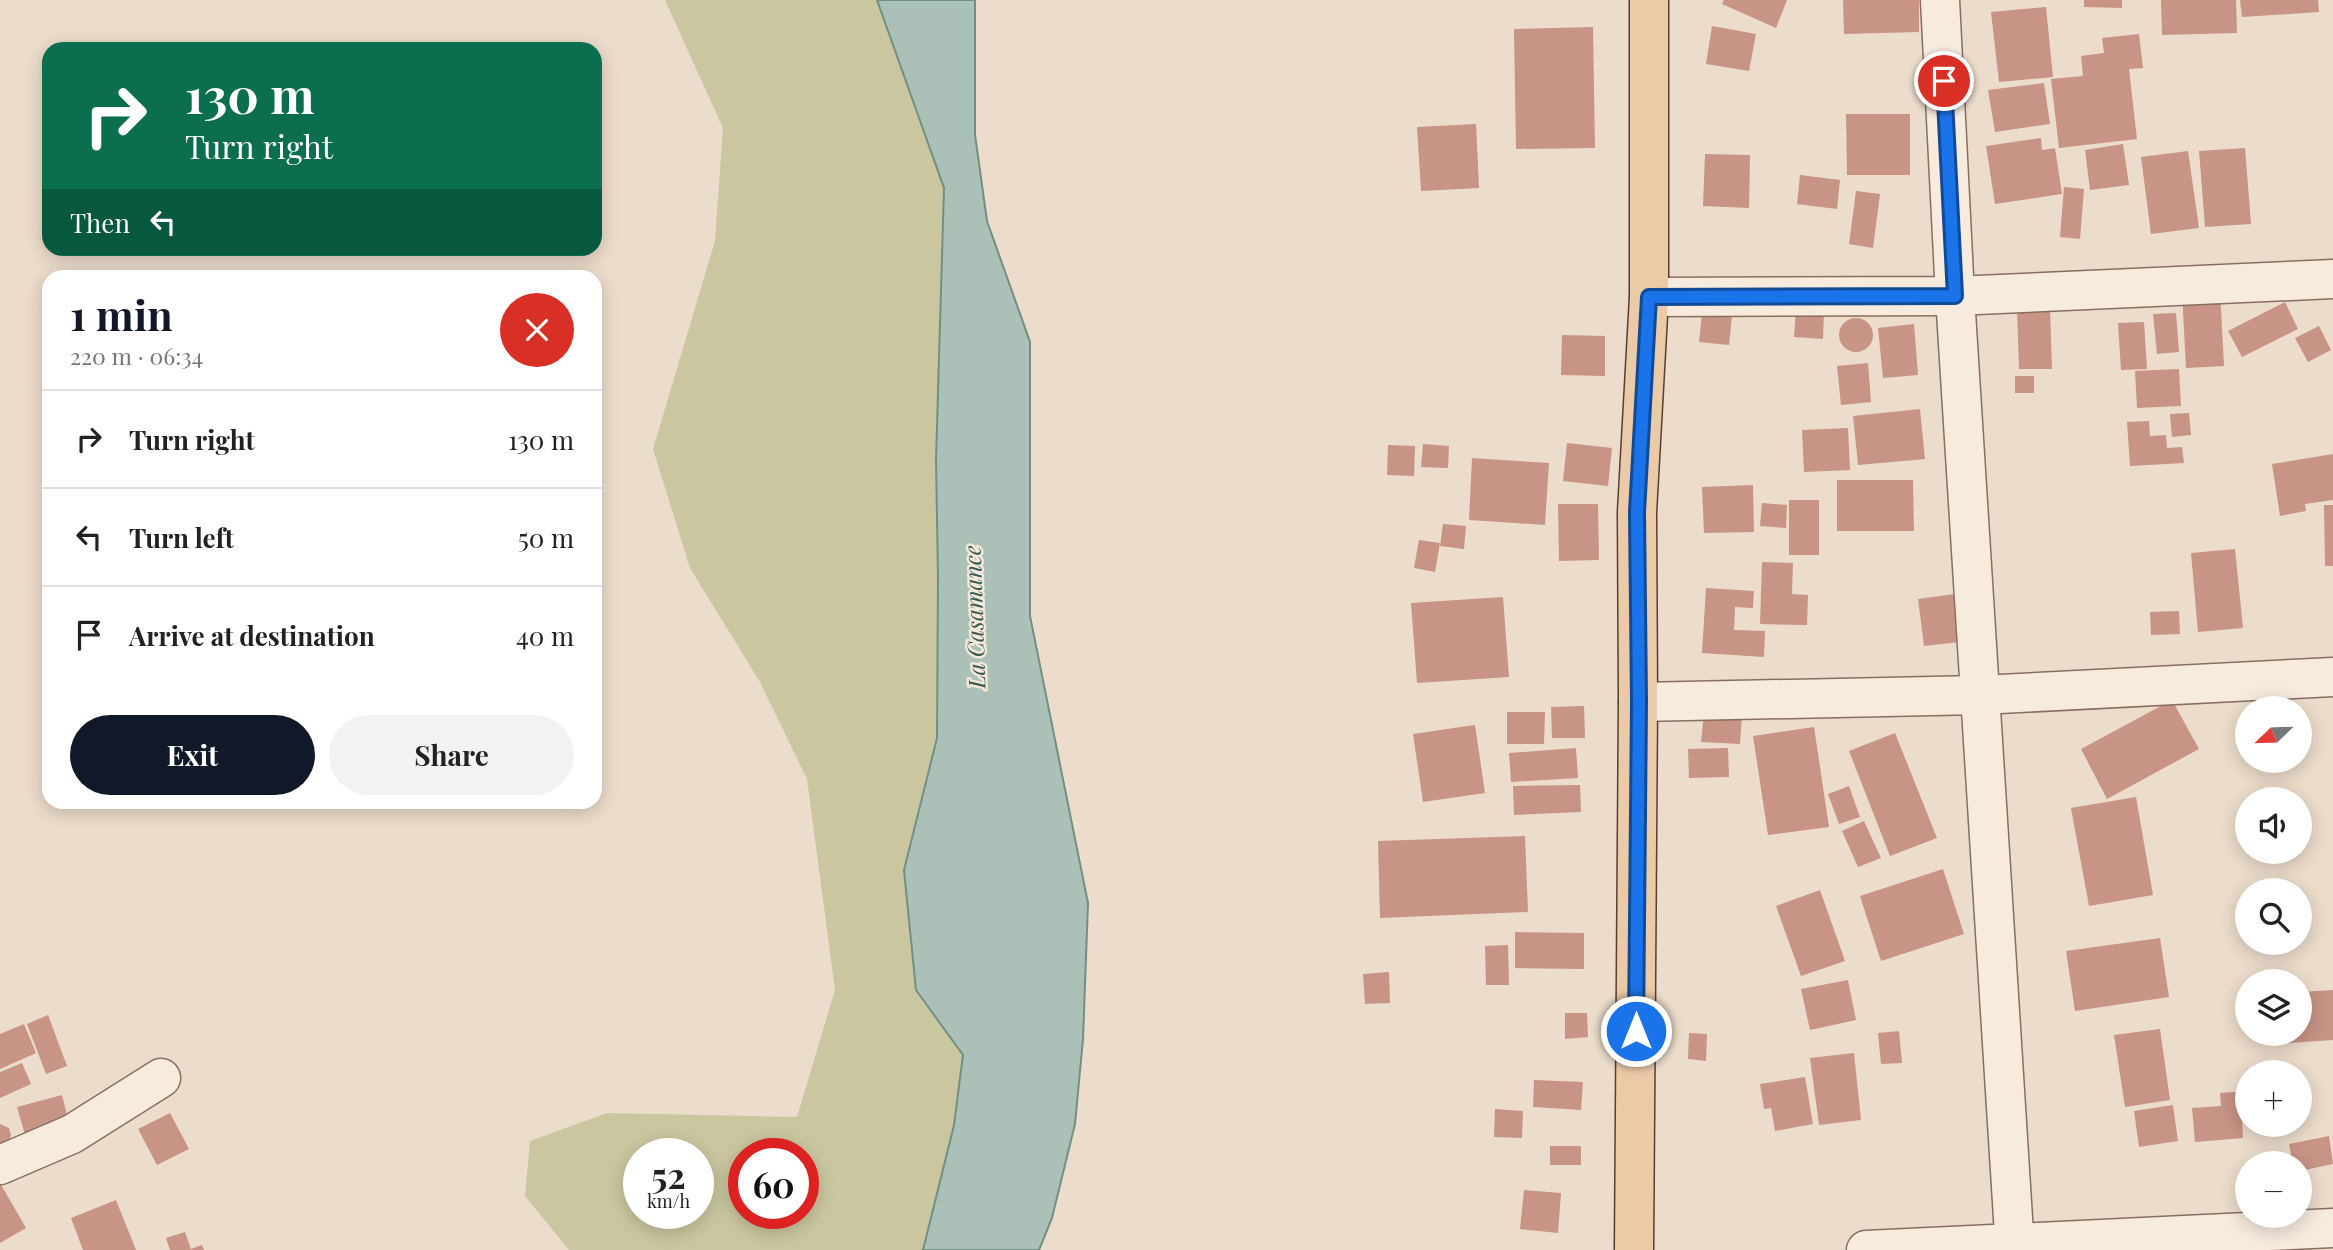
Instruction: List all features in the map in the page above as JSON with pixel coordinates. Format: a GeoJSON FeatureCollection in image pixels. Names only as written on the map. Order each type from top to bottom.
{"type":"FeatureCollection","features":[{"type":"Feature","properties":{"kind":"main road"},"geometry":{"type":"LineString","coordinates":[[1634,1250],[1639,702],[1637,512],[1649,297],[1649,0]]}},
{"type":"Feature","properties":{"kind":"street"},"geometry":{"type":"LineString","coordinates":[[1940,0],[1955,296],[2015,1246]]}},
{"type":"Feature","properties":{"kind":"street"},"geometry":{"type":"LineString","coordinates":[[1649,297],[1955,296],[2333,278]]}},
{"type":"Feature","properties":{"kind":"street"},"geometry":{"type":"LineString","coordinates":[[1639,702],[1980,695],[2333,677]]}},
{"type":"Feature","properties":{"kind":"street"},"geometry":{"type":"LineString","coordinates":[[0,1165],[72,1134],[161,1078]]}},
{"type":"Feature","properties":{"kind":"street"},"geometry":{"type":"LineString","coordinates":[[1866,1250],[2015,1246],[2333,1228]]}},
{"type":"Feature","properties":{"kind":"shaded area"},"geometry":{"type":"Polygon","coordinates":[[[665,0],[877,0],[944,188],[936,460],[937,738],[904,870],[916,990],[963,1055],[954,1125],[923,1250],[569,1250],[525,1196],[530,1141],[607,1113],[797,1117],[835,990],[807,779],[760,682],[690,568],[653,449],[715,241],[723,128],[665,0]]]}},
{"type":"Feature","properties":{"kind":"water","name":"La Casamance"},"geometry":{"type":"Polygon","coordinates":[[[877,0],[975,0],[975,135],[987,221],[1030,342],[1030,616],[1088,903],[1083,1039],[1075,1124],[1052,1218],[1039,1250],[923,1250],[954,1125],[963,1055],[916,990],[904,870],[937,738],[936,460],[944,188],[877,0]]]}},
{"type":"Feature","properties":{"kind":"building"},"geometry":{"type":"Polygon","coordinates":[[[1724,0],[1787,0],[1776,28],[1722,4],[1724,0]]]}},
{"type":"Feature","properties":{"kind":"building"},"geometry":{"type":"Polygon","coordinates":[[[1843,0],[1919,0],[1919,32],[1844,34],[1843,0]]]}},
{"type":"Feature","properties":{"kind":"building"},"geometry":{"type":"Polygon","coordinates":[[[2084,0],[2122,0],[2122,8],[2084,7],[2084,0]]]}},
{"type":"Feature","properties":{"kind":"building"},"geometry":{"type":"Polygon","coordinates":[[[2161,0],[2236,0],[2237,33],[2162,35],[2161,0]]]}},
{"type":"Feature","properties":{"kind":"building"},"geometry":{"type":"Polygon","coordinates":[[[2240,0],[2318,0],[2319,12],[2242,17],[2240,0]]]}},
{"type":"Feature","properties":{"kind":"building"},"geometry":{"type":"Polygon","coordinates":[[[2046,7],[2053,77],[1999,82],[1991,12],[2046,7]]]}},
{"type":"Feature","properties":{"kind":"building"},"geometry":{"type":"Polygon","coordinates":[[[1712,26],[1756,34],[1749,71],[1706,64],[1712,26]]]}},
{"type":"Feature","properties":{"kind":"building"},"geometry":{"type":"Polygon","coordinates":[[[1593,27],[1595,148],[1516,149],[1514,29],[1593,27]]]}},
{"type":"Feature","properties":{"kind":"building"},"geometry":{"type":"Polygon","coordinates":[[[2139,34],[2143,68],[2129,69],[2137,139],[2059,148],[2051,79],[2083,76],[2081,56],[2104,53],[2102,38],[2139,34]]]}},
{"type":"Feature","properties":{"kind":"building"},"geometry":{"type":"Polygon","coordinates":[[[2044,83],[2050,124],[1995,132],[1988,90],[2044,83]]]}},
{"type":"Feature","properties":{"kind":"building"},"geometry":{"type":"Polygon","coordinates":[[[1846,114],[1910,114],[1910,175],[1847,175],[1846,114]]]}},
{"type":"Feature","properties":{"kind":"building"},"geometry":{"type":"Polygon","coordinates":[[[1476,124],[1479,188],[1421,191],[1417,127],[1476,124]]]}},
{"type":"Feature","properties":{"kind":"building"},"geometry":{"type":"Polygon","coordinates":[[[2041,138],[2042,150],[2055,148],[2062,194],[1995,204],[1986,146],[2041,138]]]}},
{"type":"Feature","properties":{"kind":"building"},"geometry":{"type":"Polygon","coordinates":[[[2123,144],[2129,185],[2090,190],[2085,150],[2123,144]]]}},
{"type":"Feature","properties":{"kind":"building"},"geometry":{"type":"Polygon","coordinates":[[[2245,148],[2251,224],[2205,227],[2199,151],[2245,148]]]}},
{"type":"Feature","properties":{"kind":"building"},"geometry":{"type":"Polygon","coordinates":[[[2188,151],[2199,228],[2151,234],[2141,157],[2188,151]]]}},
{"type":"Feature","properties":{"kind":"building"},"geometry":{"type":"Polygon","coordinates":[[[1705,154],[1750,155],[1749,208],[1703,206],[1705,154]]]}},
{"type":"Feature","properties":{"kind":"building"},"geometry":{"type":"Polygon","coordinates":[[[1800,175],[1840,180],[1837,209],[1797,204],[1800,175]]]}},
{"type":"Feature","properties":{"kind":"building"},"geometry":{"type":"Polygon","coordinates":[[[2064,187],[2084,189],[2080,239],[2060,237],[2064,187]]]}},
{"type":"Feature","properties":{"kind":"building"},"geometry":{"type":"Polygon","coordinates":[[[1856,191],[1880,194],[1873,248],[1849,244],[1856,191]]]}},
{"type":"Feature","properties":{"kind":"building"},"geometry":{"type":"Polygon","coordinates":[[[2220,290],[2224,366],[2186,368],[2182,292],[2220,290]]]}},
{"type":"Feature","properties":{"kind":"building"},"geometry":{"type":"Polygon","coordinates":[[[2285,302],[2298,329],[2242,357],[2228,331],[2285,302]]]}},
{"type":"Feature","properties":{"kind":"building"},"geometry":{"type":"Polygon","coordinates":[[[2050,308],[2052,369],[2019,369],[2017,309],[2050,308]]]}},
{"type":"Feature","properties":{"kind":"building"},"geometry":{"type":"Polygon","coordinates":[[[1796,309],[1824,311],[1823,339],[1794,337],[1796,309]]]}},
{"type":"Feature","properties":{"kind":"building"},"geometry":{"type":"Polygon","coordinates":[[[1702,313],[1732,316],[1729,345],[1699,342],[1702,313]]]}},
{"type":"Feature","properties":{"kind":"building"},"geometry":{"type":"Polygon","coordinates":[[[2176,313],[2179,352],[2157,354],[2153,314],[2176,313]]]}},
{"type":"Feature","properties":{"kind":"building"},"geometry":{"type":"Polygon","coordinates":[[[1856,318],[1868,323],[1873,335],[1868,347],[1856,352],[1844,347],[1839,335],[1844,323],[1856,318]]]}},
{"type":"Feature","properties":{"kind":"building"},"geometry":{"type":"Polygon","coordinates":[[[2144,322],[2147,369],[2121,370],[2118,323],[2144,322]]]}},
{"type":"Feature","properties":{"kind":"building"},"geometry":{"type":"Polygon","coordinates":[[[1914,324],[1918,375],[1883,378],[1878,328],[1914,324]]]}},
{"type":"Feature","properties":{"kind":"building"},"geometry":{"type":"Polygon","coordinates":[[[2319,326],[2331,350],[2308,362],[2295,338],[2319,326]]]}},
{"type":"Feature","properties":{"kind":"building"},"geometry":{"type":"Polygon","coordinates":[[[1562,335],[1605,336],[1605,376],[1561,375],[1562,335]]]}},
{"type":"Feature","properties":{"kind":"building"},"geometry":{"type":"Polygon","coordinates":[[[1868,363],[1871,402],[1841,405],[1837,366],[1868,363]]]}},
{"type":"Feature","properties":{"kind":"building"},"geometry":{"type":"Polygon","coordinates":[[[2179,369],[2181,406],[2137,408],[2135,371],[2179,369]]]}},
{"type":"Feature","properties":{"kind":"building"},"geometry":{"type":"Polygon","coordinates":[[[2015,376],[2034,376],[2034,393],[2015,393],[2015,376]]]}},
{"type":"Feature","properties":{"kind":"building"},"geometry":{"type":"Polygon","coordinates":[[[1920,409],[1925,459],[1858,465],[1853,416],[1920,409]]]}},
{"type":"Feature","properties":{"kind":"building"},"geometry":{"type":"Polygon","coordinates":[[[2189,413],[2191,435],[2172,437],[2170,414],[2189,413]]]}},
{"type":"Feature","properties":{"kind":"building"},"geometry":{"type":"Polygon","coordinates":[[[2149,421],[2150,436],[2166,435],[2167,448],[2182,447],[2184,463],[2130,466],[2127,422],[2149,421]]]}},
{"type":"Feature","properties":{"kind":"building"},"geometry":{"type":"Polygon","coordinates":[[[1848,428],[1850,470],[1804,472],[1802,430],[1848,428]]]}},
{"type":"Feature","properties":{"kind":"building"},"geometry":{"type":"Polygon","coordinates":[[[1567,443],[1612,448],[1608,486],[1563,481],[1567,443]]]}},
{"type":"Feature","properties":{"kind":"building"},"geometry":{"type":"Polygon","coordinates":[[[1423,444],[1449,446],[1448,468],[1421,467],[1423,444]]]}},
{"type":"Feature","properties":{"kind":"building"},"geometry":{"type":"Polygon","coordinates":[[[1388,445],[1415,446],[1414,476],[1387,475],[1388,445]]]}},
{"type":"Feature","properties":{"kind":"building"},"geometry":{"type":"Polygon","coordinates":[[[2333,454],[2333,500],[2305,504],[2306,511],[2280,516],[2272,464],[2333,454]]]}},
{"type":"Feature","properties":{"kind":"building"},"geometry":{"type":"Polygon","coordinates":[[[1472,458],[1549,463],[1545,525],[1469,520],[1472,458]]]}},
{"type":"Feature","properties":{"kind":"building"},"geometry":{"type":"Polygon","coordinates":[[[1837,480],[1913,480],[1914,531],[1837,531],[1837,480]]]}},
{"type":"Feature","properties":{"kind":"building"},"geometry":{"type":"Polygon","coordinates":[[[1753,485],[1754,532],[1704,533],[1702,487],[1753,485]]]}},
{"type":"Feature","properties":{"kind":"building"},"geometry":{"type":"Polygon","coordinates":[[[1789,500],[1819,500],[1819,555],[1789,555],[1789,500]]]}},
{"type":"Feature","properties":{"kind":"building"},"geometry":{"type":"Polygon","coordinates":[[[1762,503],[1787,505],[1786,528],[1760,526],[1762,503]]]}},
{"type":"Feature","properties":{"kind":"building"},"geometry":{"type":"Polygon","coordinates":[[[1558,504],[1598,504],[1599,560],[1559,561],[1558,504]]]}},
{"type":"Feature","properties":{"kind":"building"},"geometry":{"type":"Polygon","coordinates":[[[2324,505],[2333,505],[2333,566],[2325,566],[2324,505]]]}},
{"type":"Feature","properties":{"kind":"building"},"geometry":{"type":"Polygon","coordinates":[[[1443,524],[1466,526],[1464,549],[1440,546],[1443,524]]]}},
{"type":"Feature","properties":{"kind":"building"},"geometry":{"type":"Polygon","coordinates":[[[1419,540],[1440,543],[1435,572],[1414,568],[1419,540]]]}},
{"type":"Feature","properties":{"kind":"building"},"geometry":{"type":"Polygon","coordinates":[[[2235,549],[2243,628],[2198,632],[2191,553],[2235,549]]]}},
{"type":"Feature","properties":{"kind":"building"},"geometry":{"type":"Polygon","coordinates":[[[1762,562],[1793,563],[1792,594],[1808,595],[1807,625],[1760,624],[1762,562]]]}},
{"type":"Feature","properties":{"kind":"building"},"geometry":{"type":"Polygon","coordinates":[[[1706,588],[1754,591],[1753,608],[1735,607],[1734,630],[1765,631],[1764,657],[1702,653],[1706,588]]]}},
{"type":"Feature","properties":{"kind":"building"},"geometry":{"type":"Polygon","coordinates":[[[1962,593],[1969,641],[1924,646],[1918,599],[1962,593]]]}},
{"type":"Feature","properties":{"kind":"building"},"geometry":{"type":"Polygon","coordinates":[[[1503,597],[1509,677],[1417,683],[1411,603],[1503,597]]]}},
{"type":"Feature","properties":{"kind":"building"},"geometry":{"type":"Polygon","coordinates":[[[2179,611],[2180,634],[2151,635],[2150,612],[2179,611]]]}},
{"type":"Feature","properties":{"kind":"building"},"geometry":{"type":"Polygon","coordinates":[[[2172,700],[2199,749],[2107,799],[2081,749],[2172,700]]]}},
{"type":"Feature","properties":{"kind":"building"},"geometry":{"type":"Polygon","coordinates":[[[1584,706],[1585,738],[1552,738],[1551,707],[1584,706]]]}},
{"type":"Feature","properties":{"kind":"building"},"geometry":{"type":"Polygon","coordinates":[[[1507,712],[1545,712],[1544,744],[1507,744],[1507,712]]]}},
{"type":"Feature","properties":{"kind":"building"},"geometry":{"type":"Polygon","coordinates":[[[1704,713],[1742,716],[1740,744],[1701,742],[1704,713]]]}},
{"type":"Feature","properties":{"kind":"building"},"geometry":{"type":"Polygon","coordinates":[[[1475,725],[1485,793],[1423,802],[1413,734],[1475,725]]]}},
{"type":"Feature","properties":{"kind":"building"},"geometry":{"type":"Polygon","coordinates":[[[1814,727],[1829,827],[1768,835],[1753,736],[1814,727]]]}},
{"type":"Feature","properties":{"kind":"building"},"geometry":{"type":"Polygon","coordinates":[[[1895,733],[1937,838],[1890,856],[1849,751],[1895,733]]]}},
{"type":"Feature","properties":{"kind":"building"},"geometry":{"type":"Polygon","coordinates":[[[1576,748],[1578,778],[1511,782],[1509,753],[1576,748]]]}},
{"type":"Feature","properties":{"kind":"building"},"geometry":{"type":"Polygon","coordinates":[[[1728,748],[1729,777],[1689,778],[1688,749],[1728,748]]]}},
{"type":"Feature","properties":{"kind":"building"},"geometry":{"type":"Polygon","coordinates":[[[1580,785],[1581,812],[1514,815],[1513,786],[1580,785]]]}},
{"type":"Feature","properties":{"kind":"building"},"geometry":{"type":"Polygon","coordinates":[[[1849,786],[1860,817],[1839,824],[1828,794],[1849,786]]]}},
{"type":"Feature","properties":{"kind":"building"},"geometry":{"type":"Polygon","coordinates":[[[2136,797],[2153,895],[2089,906],[2071,808],[2136,797]]]}},
{"type":"Feature","properties":{"kind":"building"},"geometry":{"type":"Polygon","coordinates":[[[1864,821],[1881,858],[1858,867],[1842,831],[1864,821]]]}},
{"type":"Feature","properties":{"kind":"building"},"geometry":{"type":"Polygon","coordinates":[[[1525,836],[1528,912],[1380,918],[1378,841],[1525,836]]]}},
{"type":"Feature","properties":{"kind":"building"},"geometry":{"type":"Polygon","coordinates":[[[1943,869],[1964,934],[1881,961],[1860,896],[1943,869]]]}},
{"type":"Feature","properties":{"kind":"building"},"geometry":{"type":"Polygon","coordinates":[[[1820,890],[1845,961],[1801,976],[1776,906],[1820,890]]]}},
{"type":"Feature","properties":{"kind":"building"},"geometry":{"type":"Polygon","coordinates":[[[1515,932],[1584,933],[1584,969],[1515,968],[1515,932]]]}},
{"type":"Feature","properties":{"kind":"building"},"geometry":{"type":"Polygon","coordinates":[[[2160,938],[2169,997],[2075,1011],[2066,951],[2160,938]]]}},
{"type":"Feature","properties":{"kind":"building"},"geometry":{"type":"Polygon","coordinates":[[[1508,945],[1509,985],[1486,985],[1485,946],[1508,945]]]}},
{"type":"Feature","properties":{"kind":"building"},"geometry":{"type":"Polygon","coordinates":[[[1389,972],[1390,1003],[1365,1004],[1363,974],[1389,972]]]}},
{"type":"Feature","properties":{"kind":"building"},"geometry":{"type":"Polygon","coordinates":[[[1848,980],[1856,1020],[1810,1030],[1801,989],[1848,980]]]}},
{"type":"Feature","properties":{"kind":"building"},"geometry":{"type":"Polygon","coordinates":[[[2333,990],[2333,1040],[2312,1041],[2312,991],[2333,990]]]}},
{"type":"Feature","properties":{"kind":"building"},"geometry":{"type":"Polygon","coordinates":[[[1565,1013],[1587,1013],[1588,1037],[1565,1039],[1565,1013]]]}},
{"type":"Feature","properties":{"kind":"building"},"geometry":{"type":"Polygon","coordinates":[[[48,1015],[67,1066],[46,1074],[27,1024],[48,1015]]]}},
{"type":"Feature","properties":{"kind":"building"},"geometry":{"type":"Polygon","coordinates":[[[24,1024],[36,1053],[0,1069],[0,1034],[24,1024]]]}},
{"type":"Feature","properties":{"kind":"building"},"geometry":{"type":"Polygon","coordinates":[[[2160,1029],[2170,1100],[2125,1107],[2114,1035],[2160,1029]]]}},
{"type":"Feature","properties":{"kind":"building"},"geometry":{"type":"Polygon","coordinates":[[[1899,1031],[1902,1063],[1881,1064],[1878,1033],[1899,1031]]]}},
{"type":"Feature","properties":{"kind":"building"},"geometry":{"type":"Polygon","coordinates":[[[1689,1033],[1707,1034],[1706,1061],[1688,1059],[1689,1033]]]}},
{"type":"Feature","properties":{"kind":"building"},"geometry":{"type":"Polygon","coordinates":[[[1854,1053],[1861,1120],[1819,1125],[1810,1058],[1854,1053]]]}},
{"type":"Feature","properties":{"kind":"building"},"geometry":{"type":"Polygon","coordinates":[[[22,1063],[31,1084],[0,1098],[0,1072],[22,1063]]]}},
{"type":"Feature","properties":{"kind":"building"},"geometry":{"type":"Polygon","coordinates":[[[1805,1077],[1813,1124],[1775,1131],[1771,1108],[1764,1109],[1760,1084],[1805,1077]]]}},
{"type":"Feature","properties":{"kind":"building"},"geometry":{"type":"Polygon","coordinates":[[[1534,1080],[1583,1082],[1581,1110],[1533,1107],[1534,1080]]]}},
{"type":"Feature","properties":{"kind":"building"},"geometry":{"type":"Polygon","coordinates":[[[2235,1092],[2235,1137],[2243,1138],[2195,1142],[2192,1108],[2221,1106],[2220,1093],[2235,1092]]]}},
{"type":"Feature","properties":{"kind":"building"},"geometry":{"type":"Polygon","coordinates":[[[62,1095],[69,1123],[25,1135],[17,1107],[62,1095]]]}},
{"type":"Feature","properties":{"kind":"building"},"geometry":{"type":"Polygon","coordinates":[[[2173,1105],[2178,1141],[2139,1147],[2134,1111],[2173,1105]]]}},
{"type":"Feature","properties":{"kind":"building"},"geometry":{"type":"Polygon","coordinates":[[[1495,1109],[1523,1111],[1522,1138],[1494,1137],[1495,1109]]]}},
{"type":"Feature","properties":{"kind":"building"},"geometry":{"type":"Polygon","coordinates":[[[170,1113],[189,1149],[157,1165],[138,1129],[170,1113]]]}},
{"type":"Feature","properties":{"kind":"building"},"geometry":{"type":"Polygon","coordinates":[[[0,1124],[9,1128],[11,1135],[9,1142],[0,1146],[0,1124]]]}},
{"type":"Feature","properties":{"kind":"building"},"geometry":{"type":"Polygon","coordinates":[[[2329,1136],[2333,1164],[2312,1168],[2312,1151],[2290,1151],[2289,1144],[2329,1136]]]}},
{"type":"Feature","properties":{"kind":"building"},"geometry":{"type":"Polygon","coordinates":[[[1550,1146],[1581,1146],[1581,1165],[1550,1165],[1550,1146]]]}},
{"type":"Feature","properties":{"kind":"building"},"geometry":{"type":"Polygon","coordinates":[[[0,1183],[26,1228],[0,1243],[0,1183]]]}},
{"type":"Feature","properties":{"kind":"building"},"geometry":{"type":"Polygon","coordinates":[[[1524,1190],[1561,1193],[1558,1233],[1520,1229],[1524,1190]]]}},
{"type":"Feature","properties":{"kind":"building"},"geometry":{"type":"Polygon","coordinates":[[[116,1200],[136,1250],[83,1250],[71,1218],[116,1200]]]}},
{"type":"Feature","properties":{"kind":"building"},"geometry":{"type":"Polygon","coordinates":[[[185,1232],[191,1249],[202,1245],[204,1250],[170,1250],[166,1238],[185,1232]]]}},
{"type":"Feature","properties":{"kind":"route"},"geometry":{"type":"LineString","coordinates":[[1636,1031],[1639,702],[1637,512],[1649,297],[1955,296],[1944,81]]}}]}
